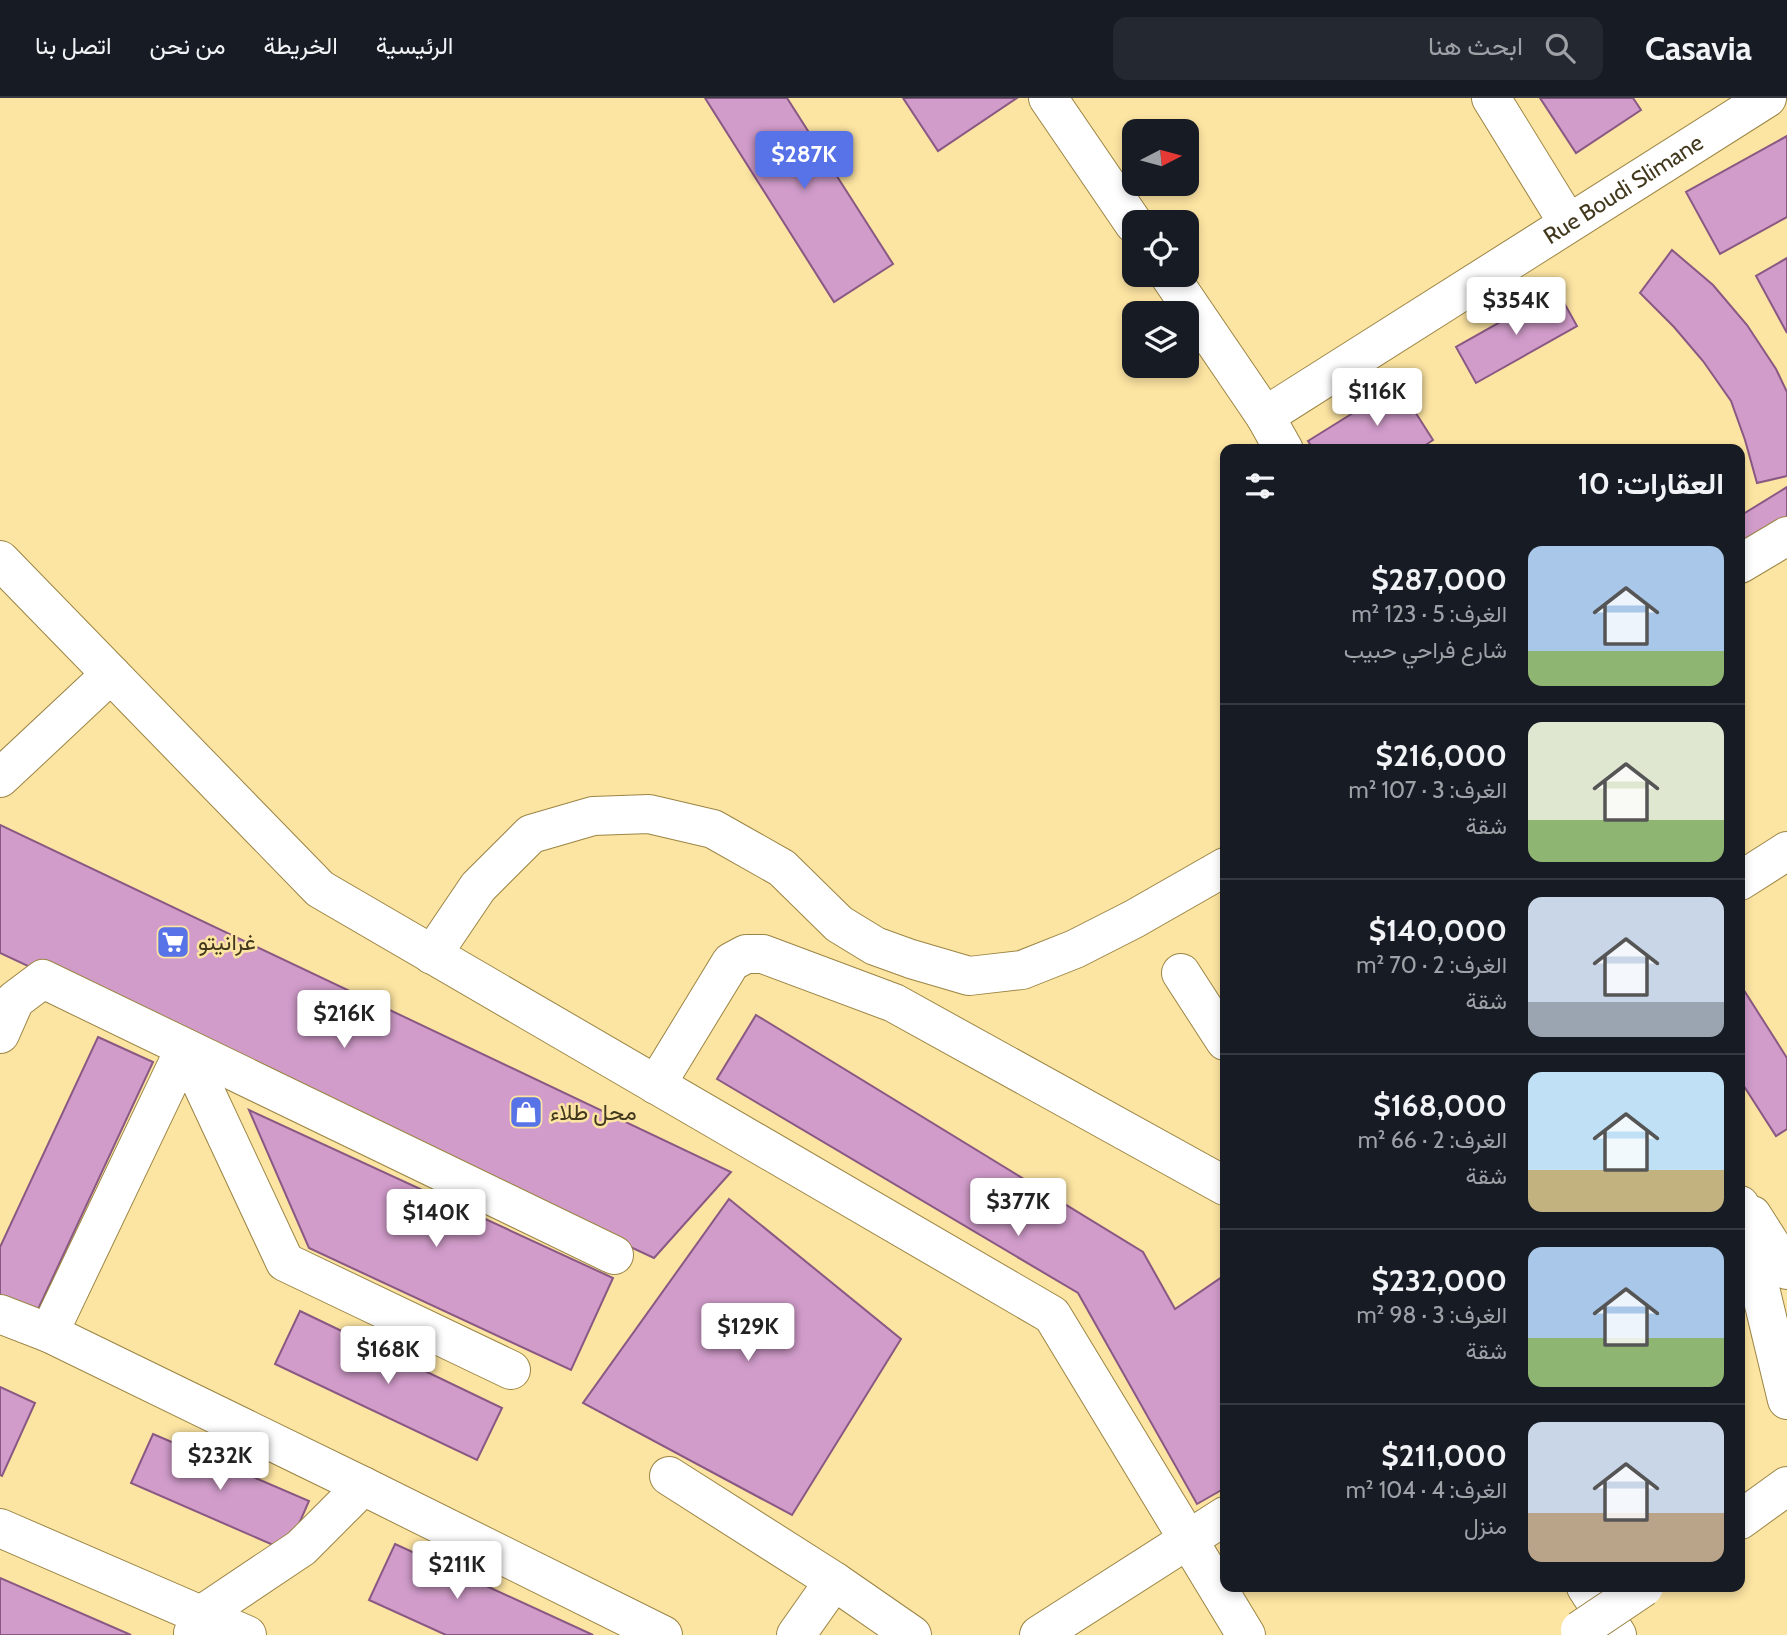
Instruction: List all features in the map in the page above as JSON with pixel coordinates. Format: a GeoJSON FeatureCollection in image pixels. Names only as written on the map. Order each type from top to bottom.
{"type":"FeatureCollection","features":[{"type":"Feature","properties":{"kind":"street"},"geometry":{"type":"LineString","coordinates":[[1048,98],[1124,210]]}},
{"type":"Feature","properties":{"kind":"street"},"geometry":{"type":"LineString","coordinates":[[1491,98],[1568,223]]}},
{"type":"Feature","properties":{"kind":"street","name":"Rue Boudi Slimane"},"geometry":{"type":"LineString","coordinates":[[1265,416],[1767,98]]}},
{"type":"Feature","properties":{"kind":"street"},"geometry":{"type":"LineString","coordinates":[[1177,287],[1265,416],[1281,444]]}},
{"type":"Feature","properties":{"kind":"street"},"geometry":{"type":"LineString","coordinates":[[1745,561],[1787,536]]}},
{"type":"Feature","properties":{"kind":"street"},"geometry":{"type":"LineString","coordinates":[[0,561],[320,890],[1052,1315],[1246,1635]]}},
{"type":"Feature","properties":{"kind":"street"},"geometry":{"type":"LineString","coordinates":[[0,778],[110,674]]}},
{"type":"Feature","properties":{"kind":"street"},"geometry":{"type":"LineString","coordinates":[[432,955],[478,887],[531,834],[593,816],[649,814],[713,829],[782,868],[839,924],[875,946],[969,976],[1022,970],[1075,950],[1220,870]]}},
{"type":"Feature","properties":{"kind":"street"},"geometry":{"type":"LineString","coordinates":[[1745,878],[1787,850]]}},
{"type":"Feature","properties":{"kind":"street"},"geometry":{"type":"LineString","coordinates":[[656,1084],[731,962],[746,954],[763,954],[894,1003],[1220,1183]]}},
{"type":"Feature","properties":{"kind":"street"},"geometry":{"type":"LineString","coordinates":[[1181,973],[1220,1033]]}},
{"type":"Feature","properties":{"kind":"street"},"geometry":{"type":"LineString","coordinates":[[5,1009],[43,979],[614,1255]]}},
{"type":"Feature","properties":{"kind":"street"},"geometry":{"type":"LineString","coordinates":[[49,1333],[184,1048]]}},
{"type":"Feature","properties":{"kind":"street"},"geometry":{"type":"LineString","coordinates":[[184,1048],[285,1262],[510,1370]]}},
{"type":"Feature","properties":{"kind":"street"},"geometry":{"type":"LineString","coordinates":[[1745,1203],[1787,1270]]}},
{"type":"Feature","properties":{"kind":"street"},"geometry":{"type":"LineString","coordinates":[[1745,1226],[1787,1401]]}},
{"type":"Feature","properties":{"kind":"street"},"geometry":{"type":"LineString","coordinates":[[0,1314],[49,1333],[663,1635]]}},
{"type":"Feature","properties":{"kind":"street"},"geometry":{"type":"LineString","coordinates":[[669,1476],[871,1605],[912,1635]]}},
{"type":"Feature","properties":{"kind":"street"},"geometry":{"type":"LineString","coordinates":[[197,1625],[300,1548],[363,1486]]}},
{"type":"Feature","properties":{"kind":"street"},"geometry":{"type":"LineString","coordinates":[[1745,1516],[1787,1486]]}},
{"type":"Feature","properties":{"kind":"street"},"geometry":{"type":"LineString","coordinates":[[1039,1635],[1220,1519]]}},
{"type":"Feature","properties":{"kind":"street"},"geometry":{"type":"LineString","coordinates":[[0,1528],[197,1625],[247,1635]]}},
{"type":"Feature","properties":{"kind":"street"},"geometry":{"type":"LineString","coordinates":[[796,1635],[834,1581]]}},
{"type":"Feature","properties":{"kind":"street"},"geometry":{"type":"LineString","coordinates":[[1589,1592],[1617,1635]]}},
{"type":"Feature","properties":{"kind":"street"},"geometry":{"type":"LineString","coordinates":[[1576,1633],[1637,1592]]}},
{"type":"Feature","properties":{"kind":"building"},"geometry":{"type":"Polygon","coordinates":[[[705,98],[787,98],[893,264],[834,302],[705,98]]]}},
{"type":"Feature","properties":{"kind":"building"},"geometry":{"type":"Polygon","coordinates":[[[903,98],[1017,98],[938,151],[903,98]]]}},
{"type":"Feature","properties":{"kind":"building"},"geometry":{"type":"Polygon","coordinates":[[[1540,98],[1633,98],[1641,110],[1576,153],[1540,98]]]}},
{"type":"Feature","properties":{"kind":"building"},"geometry":{"type":"Polygon","coordinates":[[[1787,136],[1787,217],[1720,254],[1686,192],[1787,136]]]}},
{"type":"Feature","properties":{"kind":"building"},"geometry":{"type":"Polygon","coordinates":[[[1672,250],[1713,285],[1747,325],[1776,369],[1787,392],[1787,476],[1757,483],[1731,401],[1703,361],[1640,293],[1672,250]]]}},
{"type":"Feature","properties":{"kind":"building"},"geometry":{"type":"Polygon","coordinates":[[[1787,258],[1787,333],[1756,276],[1787,258]]]}},
{"type":"Feature","properties":{"kind":"building"},"geometry":{"type":"Polygon","coordinates":[[[1557,290],[1577,326],[1476,383],[1456,347],[1557,290]]]}},
{"type":"Feature","properties":{"kind":"building"},"geometry":{"type":"Polygon","coordinates":[[[1398,385],[1433,440],[1427,444],[1310,444],[1308,441],[1398,385]]]}},
{"type":"Feature","properties":{"kind":"building"},"geometry":{"type":"Polygon","coordinates":[[[1787,487],[1787,530],[1745,556],[1745,513],[1787,487]]]}},
{"type":"Feature","properties":{"kind":"building"},"geometry":{"type":"Polygon","coordinates":[[[0,825],[731,1172],[654,1258],[0,953],[0,825]]]}},
{"type":"Feature","properties":{"kind":"building"},"geometry":{"type":"Polygon","coordinates":[[[1745,992],[1787,1058],[1787,1129],[1776,1136],[1745,1088],[1745,992]]]}},
{"type":"Feature","properties":{"kind":"building"},"geometry":{"type":"Polygon","coordinates":[[[756,1015],[1143,1252],[1175,1309],[1220,1278],[1220,1491],[1197,1504],[1078,1293],[717,1079],[756,1015]]]}},
{"type":"Feature","properties":{"kind":"building"},"geometry":{"type":"Polygon","coordinates":[[[98,1037],[153,1062],[33,1320],[0,1304],[0,1247],[98,1037]]]}},
{"type":"Feature","properties":{"kind":"building"},"geometry":{"type":"Polygon","coordinates":[[[249,1110],[613,1278],[571,1370],[309,1248],[249,1110]]]}},
{"type":"Feature","properties":{"kind":"building"},"geometry":{"type":"Polygon","coordinates":[[[729,1199],[901,1339],[792,1515],[583,1403],[729,1199]]]}},
{"type":"Feature","properties":{"kind":"building"},"geometry":{"type":"Polygon","coordinates":[[[300,1311],[502,1408],[477,1460],[275,1364],[300,1311]]]}},
{"type":"Feature","properties":{"kind":"building"},"geometry":{"type":"Polygon","coordinates":[[[0,1387],[35,1403],[2,1476],[0,1475],[0,1387]]]}},
{"type":"Feature","properties":{"kind":"building"},"geometry":{"type":"Polygon","coordinates":[[[153,1434],[309,1501],[287,1551],[131,1483],[153,1434]]]}},
{"type":"Feature","properties":{"kind":"building"},"geometry":{"type":"Polygon","coordinates":[[[395,1544],[593,1635],[446,1635],[369,1600],[395,1544]]]}},
{"type":"Feature","properties":{"kind":"building"},"geometry":{"type":"Polygon","coordinates":[[[0,1578],[131,1635],[0,1635],[0,1578]]]}},
{"type":"Feature","properties":{"kind":"place","name":"غرانيتو"},"geometry":{"type":"Point","coordinates":[173,942]}},
{"type":"Feature","properties":{"kind":"place","name":"محل طلاء"},"geometry":{"type":"Point","coordinates":[526,1112]}}]}
